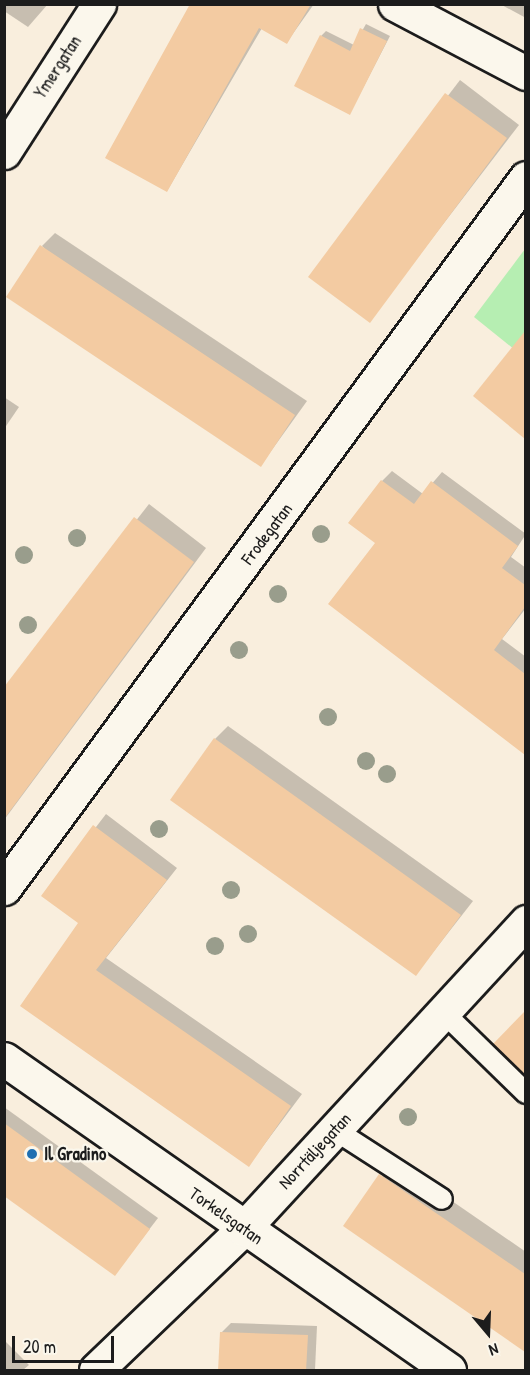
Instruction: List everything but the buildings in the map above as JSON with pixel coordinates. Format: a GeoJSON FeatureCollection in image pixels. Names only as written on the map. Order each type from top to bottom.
{"type":"FeatureCollection","features":[{"type":"Feature","properties":{"kind":"street","name":"Ymergatan"},"geometry":{"type":"LineString","coordinates":[[9,134],[99,4]]}},
{"type":"Feature","properties":{"kind":"street"},"geometry":{"type":"LineString","coordinates":[[395,4],[525,73]]}},
{"type":"Feature","properties":{"kind":"street","name":"Frodegatan"},"geometry":{"type":"LineString","coordinates":[[4,888],[525,178]]}},
{"type":"Feature","properties":{"kind":"street","name":"Norrtäljegatan"},"geometry":{"type":"LineString","coordinates":[[96,1371],[243,1229],[525,922]]}},
{"type":"Feature","properties":{"kind":"street","name":"Torkelsgatan"},"geometry":{"type":"LineString","coordinates":[[4,1059],[243,1229],[449,1371]]}},
{"type":"Feature","properties":{"kind":"lane"},"geometry":{"type":"LineString","coordinates":[[443,1012],[525,1093]]}},
{"type":"Feature","properties":{"kind":"lane"},"geometry":{"type":"LineString","coordinates":[[335,1130],[442,1199]]}},
{"type":"Feature","properties":{"kind":"green space"},"geometry":{"type":"Polygon","coordinates":[[[525,249],[525,358],[474,317],[525,249]]]}},
{"type":"Feature","properties":{"kind":"place","name":"Il Gradino"},"geometry":{"type":"Point","coordinates":[32,1154]}}]}
